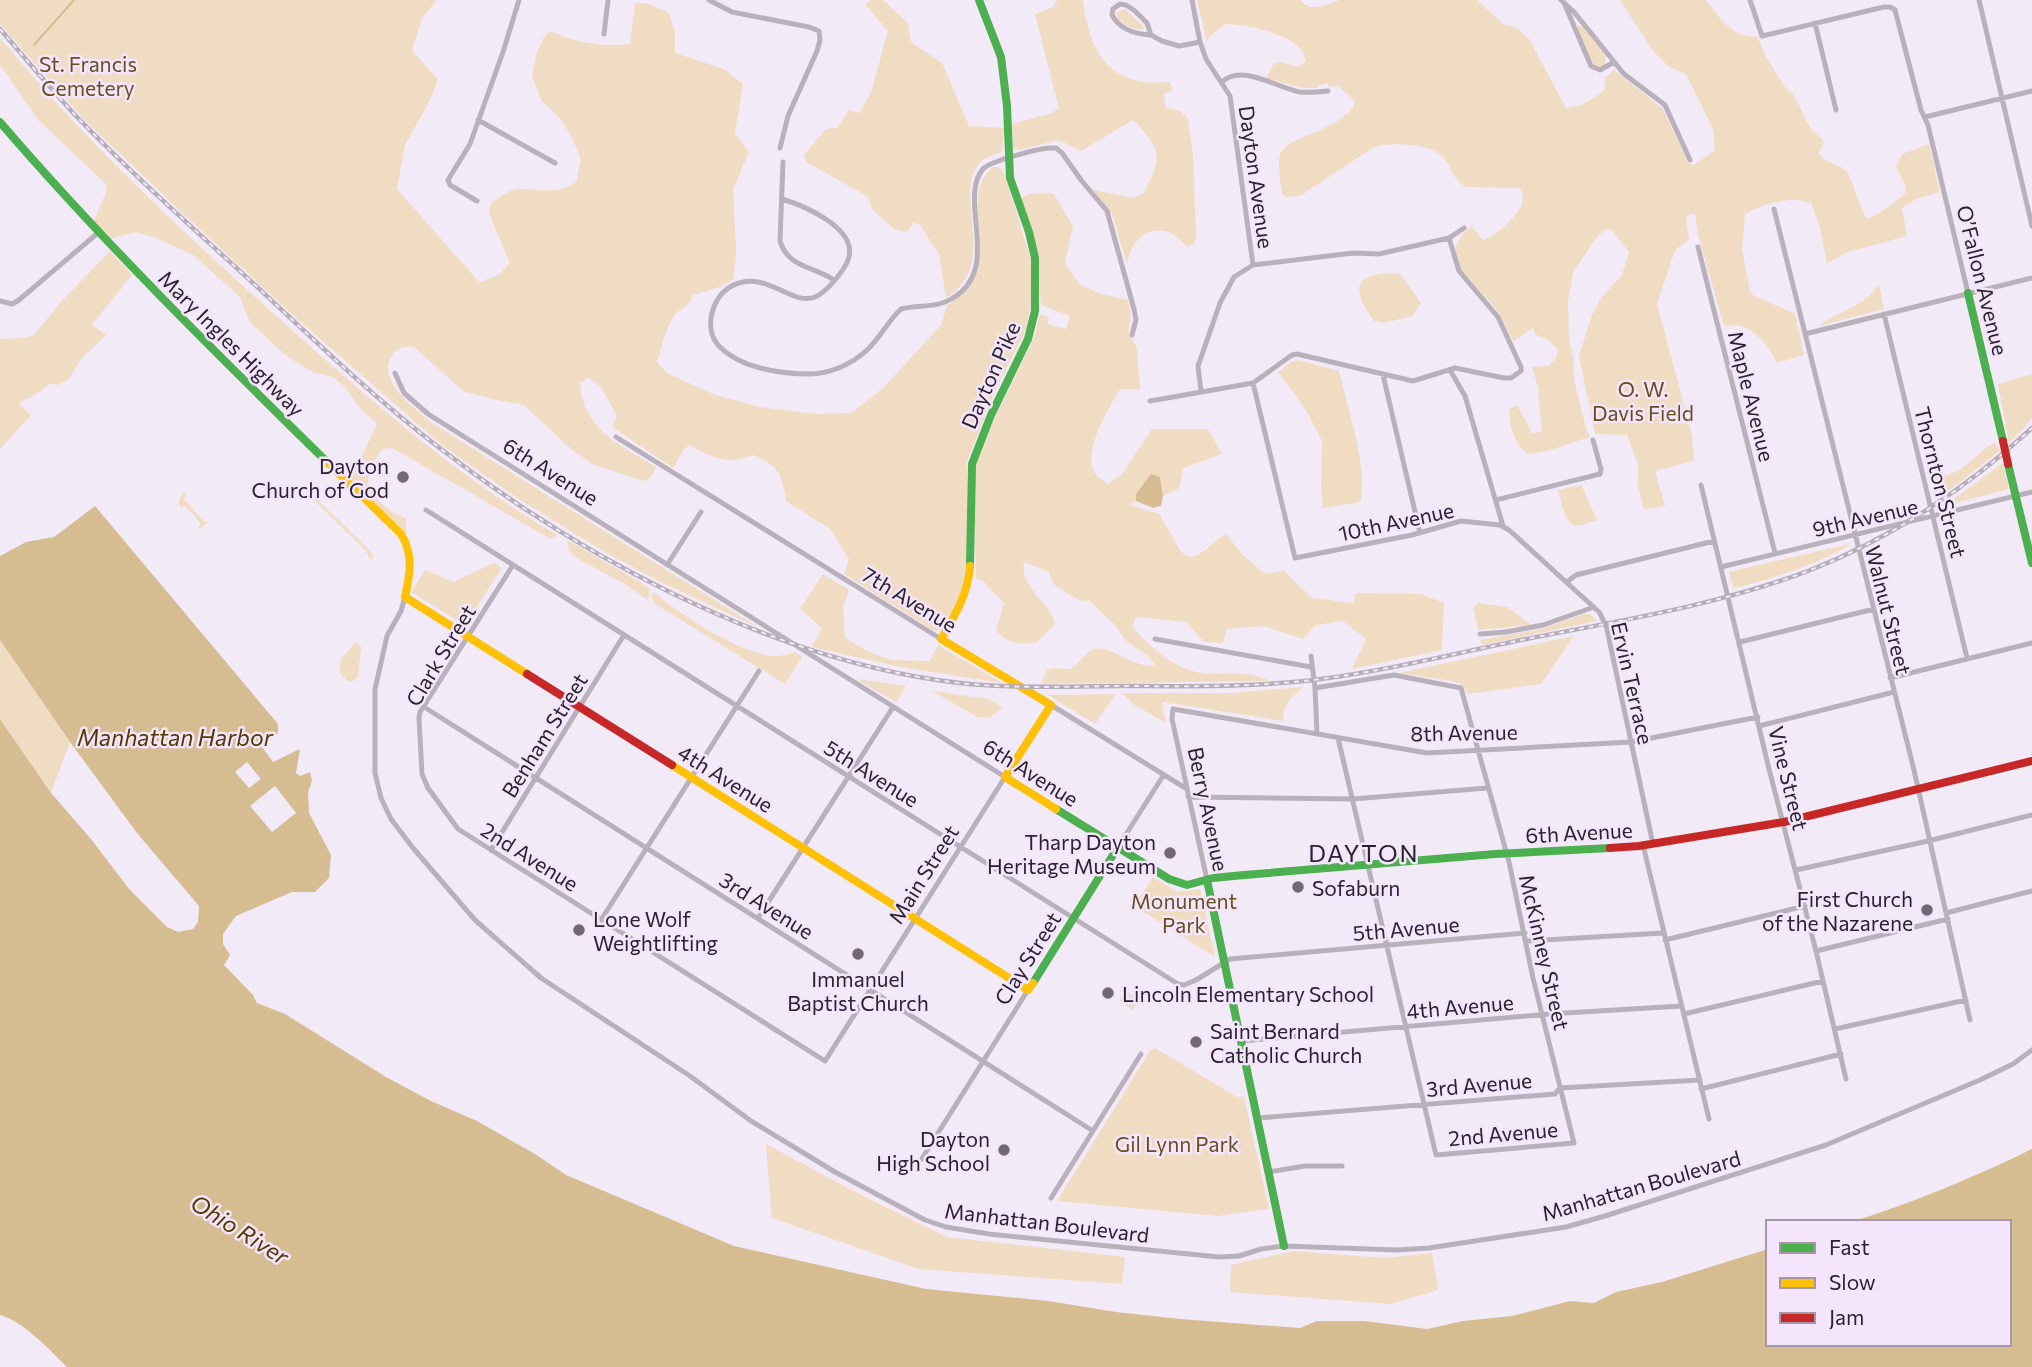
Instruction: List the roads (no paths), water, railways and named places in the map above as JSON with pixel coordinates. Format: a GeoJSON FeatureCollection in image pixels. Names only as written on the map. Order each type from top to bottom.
{"type":"FeatureCollection","features":[{"type":"Feature","properties":{"kind":"street"},"geometry":{"type":"LineString","coordinates":[[477,201],[450,185],[448,180],[465,154],[519,0]]}},
{"type":"Feature","properties":{"kind":"street"},"geometry":{"type":"LineString","coordinates":[[604,34],[608,0]]}},
{"type":"Feature","properties":{"kind":"street"},"geometry":{"type":"LineString","coordinates":[[709,0],[732,12],[818,31],[820,40],[817,51],[788,116],[780,148]]}},
{"type":"Feature","properties":{"kind":"street","name":"Dayton Pike"},"geometry":{"type":"LineString","coordinates":[[941,639],[969,586],[972,464],[991,415],[1032,330],[1035,311],[1035,258],[1010,178],[1007,158],[1005,81],[1001,57],[979,0]]}},
{"type":"Feature","properties":{"kind":"street","name":"Dayton Avenue"},"geometry":{"type":"LineString","coordinates":[[1192,0],[1200,42],[1210,67],[1227,89],[1231,103],[1253,265],[1234,277],[1226,288],[1198,366],[1201,390]]}},
{"type":"Feature","properties":{"kind":"street"},"geometry":{"type":"LineString","coordinates":[[1750,0],[1762,36],[1815,23],[1836,110]]}},
{"type":"Feature","properties":{"kind":"street"},"geometry":{"type":"LineString","coordinates":[[1979,0],[2032,226]]}},
{"type":"Feature","properties":{"kind":"street"},"geometry":{"type":"LineString","coordinates":[[1562,1],[1591,66],[1600,70],[1614,62]]}},
{"type":"Feature","properties":{"kind":"street"},"geometry":{"type":"LineString","coordinates":[[1562,1],[1624,74],[1665,105],[1690,160]]}},
{"type":"Feature","properties":{"kind":"street"},"geometry":{"type":"LineString","coordinates":[[1151,35],[1144,20],[1126,5],[1120,4],[1113,9],[1112,15],[1123,27],[1137,34],[1151,35],[1179,46],[1200,42]]}},
{"type":"Feature","properties":{"kind":"street","name":"O’Fallon Avenue"},"geometry":{"type":"LineString","coordinates":[[1815,23],[1884,7],[1893,8],[1896,15],[1921,110],[1926,117],[2032,563]]}},
{"type":"Feature","properties":{"kind":"street"},"geometry":{"type":"LineString","coordinates":[[1222,82],[1229,76],[1240,75],[1298,92],[1328,91]]}},
{"type":"Feature","properties":{"kind":"street"},"geometry":{"type":"LineString","coordinates":[[1926,117],[2032,91]]}},
{"type":"Feature","properties":{"kind":"street"},"geometry":{"type":"LineString","coordinates":[[478,120],[555,163]]}},
{"type":"Feature","properties":{"kind":"street","name":"Mary Ingles Highway"},"geometry":{"type":"LineString","coordinates":[[0,121],[56,187],[169,307],[401,534],[411,551],[412,562],[405,597]]}},
{"type":"Feature","properties":{"kind":"street"},"geometry":{"type":"LineString","coordinates":[[782,199],[831,223],[845,236],[849,258],[822,293],[805,300],[765,282],[738,283],[727,288],[717,298],[712,311],[713,339],[732,356],[756,367],[793,374],[830,372],[866,351],[901,309],[937,305],[950,300],[967,286],[974,270],[978,249],[975,189],[979,176],[988,164],[1043,148],[1056,148],[1107,211],[1134,309],[1136,320],[1132,335]]}},
{"type":"Feature","properties":{"kind":"street"},"geometry":{"type":"LineString","coordinates":[[783,162],[780,241],[787,257],[834,280]]}},
{"type":"Feature","properties":{"kind":"street","name":"Walnut Street"},"geometry":{"type":"LineString","coordinates":[[1774,209],[1891,678],[1970,1020]]}},
{"type":"Feature","properties":{"kind":"street"},"geometry":{"type":"LineString","coordinates":[[1253,265],[1353,253],[1380,254],[1449,238],[1464,228]]}},
{"type":"Feature","properties":{"kind":"street"},"geometry":{"type":"LineString","coordinates":[[0,302],[12,304],[19,300],[99,232]]}},
{"type":"Feature","properties":{"kind":"street"},"geometry":{"type":"LineString","coordinates":[[1150,401],[1253,383],[1297,354],[1413,381],[1450,370],[1468,369],[1511,378],[1521,372],[1521,367],[1498,317],[1459,271],[1449,238]]}},
{"type":"Feature","properties":{"kind":"street","name":"Maple Avenue"},"geometry":{"type":"LineString","coordinates":[[1698,247],[1775,554]]}},
{"type":"Feature","properties":{"kind":"street"},"geometry":{"type":"LineString","coordinates":[[1805,334],[2032,278]]}},
{"type":"Feature","properties":{"kind":"street","name":"Thornton Street"},"geometry":{"type":"LineString","coordinates":[[1884,314],[1967,658]]}},
{"type":"Feature","properties":{"kind":"street"},"geometry":{"type":"LineString","coordinates":[[1450,370],[1465,396],[1503,526]]}},
{"type":"Feature","properties":{"kind":"street","name":"6th Avenue"},"geometry":{"type":"LineString","coordinates":[[395,373],[404,393],[428,414],[1005,777],[1182,885],[1207,880],[1368,865],[1648,845],[1784,822],[2032,761]]}},
{"type":"Feature","properties":{"kind":"street"},"geometry":{"type":"LineString","coordinates":[[1383,375],[1420,533]]}},
{"type":"Feature","properties":{"kind":"street","name":"10th Avenue"},"geometry":{"type":"LineString","coordinates":[[1253,383],[1295,558],[1420,533],[1461,521],[1503,526]]}},
{"type":"Feature","properties":{"kind":"street","name":"7th Avenue"},"geometry":{"type":"LineString","coordinates":[[616,437],[1187,789]]}},
{"type":"Feature","properties":{"kind":"street"},"geometry":{"type":"LineString","coordinates":[[1496,500],[1600,474],[1593,440]]}},
{"type":"Feature","properties":{"kind":"street","name":"Vine Street"},"geometry":{"type":"LineString","coordinates":[[1701,485],[1846,1079]]}},
{"type":"Feature","properties":{"kind":"street","name":"9th Avenue"},"geometry":{"type":"LineString","coordinates":[[1721,567],[2032,492]]}},
{"type":"Feature","properties":{"kind":"street","name":"5th Avenue"},"geometry":{"type":"LineString","coordinates":[[426,510],[1178,984],[1184,985],[1216,970],[1223,961],[1525,933]]}},
{"type":"Feature","properties":{"kind":"street"},"geometry":{"type":"LineString","coordinates":[[667,565],[701,512]]}},
{"type":"Feature","properties":{"kind":"street","name":"Ervin Terrace"},"geometry":{"type":"LineString","coordinates":[[1503,526],[1604,618],[1631,742],[1663,933],[1709,1119]]}},
{"type":"Feature","properties":{"kind":"street"},"geometry":{"type":"LineString","coordinates":[[1567,582],[1576,575],[1714,541]]}},
{"type":"Feature","properties":{"kind":"street","name":"Clark Street"},"geometry":{"type":"LineString","coordinates":[[421,768],[419,718],[513,565]]}},
{"type":"Feature","properties":{"kind":"street","name":"4th Avenue"},"geometry":{"type":"LineString","coordinates":[[405,597],[1028,990]]}},
{"type":"Feature","properties":{"kind":"street","name":"Manhattan Boulevard"},"geometry":{"type":"LineString","coordinates":[[405,597],[401,611],[387,635],[375,689],[374,774],[391,819],[413,848],[475,920],[541,978],[690,1076],[751,1121],[835,1172],[925,1220],[946,1227],[1219,1257],[1239,1256],[1284,1245],[1397,1250],[1429,1248],[1566,1227],[1826,1146],[1980,1080],[2013,1064],[2032,1050]]}},
{"type":"Feature","properties":{"kind":"street"},"geometry":{"type":"LineString","coordinates":[[1480,634],[1543,625],[1594,607]]}},
{"type":"Feature","properties":{"kind":"street"},"geometry":{"type":"LineString","coordinates":[[1740,642],[1874,609]]}},
{"type":"Feature","properties":{"kind":"street","name":"Benham Street"},"geometry":{"type":"LineString","coordinates":[[491,850],[624,635]]}},
{"type":"Feature","properties":{"kind":"street"},"geometry":{"type":"LineString","coordinates":[[1155,639],[1311,667]]}},
{"type":"Feature","properties":{"kind":"street"},"geometry":{"type":"LineString","coordinates":[[1891,678],[2032,643]]}},
{"type":"Feature","properties":{"kind":"street"},"geometry":{"type":"LineString","coordinates":[[1311,656],[1317,734]]}},
{"type":"Feature","properties":{"kind":"street"},"geometry":{"type":"LineString","coordinates":[[601,920],[759,671]]}},
{"type":"Feature","properties":{"kind":"street","name":"McKinney Street"},"geometry":{"type":"LineString","coordinates":[[1315,688],[1394,675],[1461,688],[1506,854],[1574,1143]]}},
{"type":"Feature","properties":{"kind":"street"},"geometry":{"type":"LineString","coordinates":[[1759,726],[1894,692]]}},
{"type":"Feature","properties":{"kind":"street","name":"Main Street"},"geometry":{"type":"LineString","coordinates":[[825,1061],[1051,705]]}},
{"type":"Feature","properties":{"kind":"street","name":"3rd Avenue"},"geometry":{"type":"LineString","coordinates":[[424,707],[1093,1131]]}},
{"type":"Feature","properties":{"kind":"street"},"geometry":{"type":"LineString","coordinates":[[758,918],[893,707]]}},
{"type":"Feature","properties":{"kind":"street","name":"Berry Avenue"},"geometry":{"type":"LineString","coordinates":[[1173,709],[1172,719],[1188,797],[1284,1245]]}},
{"type":"Feature","properties":{"kind":"street","name":"8th Avenue"},"geometry":{"type":"LineString","coordinates":[[1173,709],[1427,753],[1631,742],[1758,717]]}},
{"type":"Feature","properties":{"kind":"street"},"geometry":{"type":"LineString","coordinates":[[1338,738],[1424,1105]]}},
{"type":"Feature","properties":{"kind":"street","name":"2nd Avenue"},"geometry":{"type":"LineString","coordinates":[[421,768],[428,788],[452,824],[825,1061]]}},
{"type":"Feature","properties":{"kind":"street","name":"Clay Street"},"geometry":{"type":"LineString","coordinates":[[921,1160],[1163,775]]}},
{"type":"Feature","properties":{"kind":"street"},"geometry":{"type":"LineString","coordinates":[[1188,797],[1353,799],[1487,788]]}},
{"type":"Feature","properties":{"kind":"street"},"geometry":{"type":"LineString","coordinates":[[1796,870],[2032,815]]}},
{"type":"Feature","properties":{"kind":"street"},"geometry":{"type":"LineString","coordinates":[[1816,951],[2032,891]]}},
{"type":"Feature","properties":{"kind":"street"},"geometry":{"type":"LineString","coordinates":[[1665,940],[1805,906]]}},
{"type":"Feature","properties":{"kind":"street"},"geometry":{"type":"LineString","coordinates":[[1527,941],[1663,933]]}},
{"type":"Feature","properties":{"kind":"street"},"geometry":{"type":"LineString","coordinates":[[1684,1014],[1823,981]]}},
{"type":"Feature","properties":{"kind":"street"},"geometry":{"type":"LineString","coordinates":[[1835,1029],[1966,1000]]}},
{"type":"Feature","properties":{"kind":"street","name":"4th Avenue"},"geometry":{"type":"LineString","coordinates":[[1242,1041],[1681,1006]]}},
{"type":"Feature","properties":{"kind":"street"},"geometry":{"type":"LineString","coordinates":[[1051,1198],[1141,1054]]}},
{"type":"Feature","properties":{"kind":"street"},"geometry":{"type":"LineString","coordinates":[[1702,1089],[1841,1055]]}},
{"type":"Feature","properties":{"kind":"street","name":"3rd Avenue"},"geometry":{"type":"LineString","coordinates":[[1258,1118],[1555,1094],[1560,1088],[1700,1080]]}},
{"type":"Feature","properties":{"kind":"street","name":"2nd Avenue"},"geometry":{"type":"LineString","coordinates":[[1424,1105],[1436,1155],[1574,1143]]}},
{"type":"Feature","properties":{"kind":"street"},"geometry":{"type":"LineString","coordinates":[[1268,1172],[1305,1166],[1342,1166]]}},
{"type":"Feature","properties":{"kind":"water"},"geometry":{"type":"Polygon","coordinates":[[[1151,474],[1160,477],[1163,496],[1161,506],[1153,508],[1136,501],[1136,494],[1151,474]]]}},
{"type":"Feature","properties":{"kind":"water"},"geometry":{"type":"Polygon","coordinates":[[[95,506],[278,724],[278,733],[262,747],[273,762],[300,749],[296,773],[300,776],[310,772],[312,781],[308,792],[309,813],[331,855],[329,878],[315,892],[292,892],[236,916],[223,934],[223,944],[230,955],[224,965],[253,995],[257,1003],[285,1014],[386,1077],[477,1121],[566,1175],[734,1246],[926,1289],[1048,1301],[1116,1312],[1300,1328],[1317,1321],[1365,1321],[1427,1329],[1463,1321],[1512,1316],[1570,1301],[1594,1303],[1616,1292],[1662,1282],[1766,1250],[1766,1346],[2011,1346],[2011,1220],[1858,1220],[1943,1189],[2032,1149],[2032,1367],[67,1367],[18,1323],[0,1315],[0,719],[51,793],[129,889],[167,927],[178,932],[193,929],[198,922],[199,906],[137,833],[0,640],[0,556],[26,542],[54,537],[95,506]]]}},
{"type":"Feature","properties":{"kind":"waterway"},"geometry":{"type":"LineString","coordinates":[[34,45],[74,0]]}},
{"type":"Feature","properties":{"kind":"railway"},"geometry":{"type":"LineString","coordinates":[[0,29],[76,116],[164,202],[366,387],[437,446],[550,525],[673,594],[738,623],[870,667],[937,680],[1002,686],[1269,684],[1398,666],[1668,611],[1774,583],[1839,558],[1869,543],[1927,510],[1954,491],[2032,428]]}},
{"type":"Feature","properties":{"kind":"place","name":"Dayton Church of God"},"geometry":{"type":"Point","coordinates":[403,477]}},
{"type":"Feature","properties":{"kind":"place","name":"Tharp Dayton Heritage Museum"},"geometry":{"type":"Point","coordinates":[1170,853]}},
{"type":"Feature","properties":{"kind":"place","name":"Sofaburn"},"geometry":{"type":"Point","coordinates":[1298,887]}},
{"type":"Feature","properties":{"kind":"place","name":"First Church of the Nazarene"},"geometry":{"type":"Point","coordinates":[1927,910]}},
{"type":"Feature","properties":{"kind":"place","name":"Lone Wolf Weightlifting"},"geometry":{"type":"Point","coordinates":[579,930]}},
{"type":"Feature","properties":{"kind":"place","name":"Immanuel Baptist Church"},"geometry":{"type":"Point","coordinates":[858,954]}},
{"type":"Feature","properties":{"kind":"place","name":"Lincoln Elementary School"},"geometry":{"type":"Point","coordinates":[1108,993]}},
{"type":"Feature","properties":{"kind":"place","name":"Saint Bernard Catholic Church"},"geometry":{"type":"Point","coordinates":[1196,1042]}},
{"type":"Feature","properties":{"kind":"place","name":"Dayton High School"},"geometry":{"type":"Point","coordinates":[1004,1150]}},
{"type":"Feature","properties":{"kind":"district","name":"DAYTON"},"geometry":{"type":"Point","coordinates":[1364,852]}},
{"type":"Feature","properties":{"kind":"park label","name":"St. Francis Cemetery"},"geometry":{"type":"Point","coordinates":[88,75]}},
{"type":"Feature","properties":{"kind":"park label","name":"O. W. Davis Field"},"geometry":{"type":"Point","coordinates":[1643,400]}},
{"type":"Feature","properties":{"kind":"park label","name":"Monument Park"},"geometry":{"type":"Point","coordinates":[1184,912]}},
{"type":"Feature","properties":{"kind":"park label","name":"Gil Lynn Park"},"geometry":{"type":"Point","coordinates":[1177,1143]}},
{"type":"Feature","properties":{"kind":"water label","name":"Manhattan Harbor"},"geometry":{"type":"Point","coordinates":[175,737]}},
{"type":"Feature","properties":{"kind":"water label","name":"Ohio River"},"geometry":{"type":"Point","coordinates":[240,1229]}}]}
